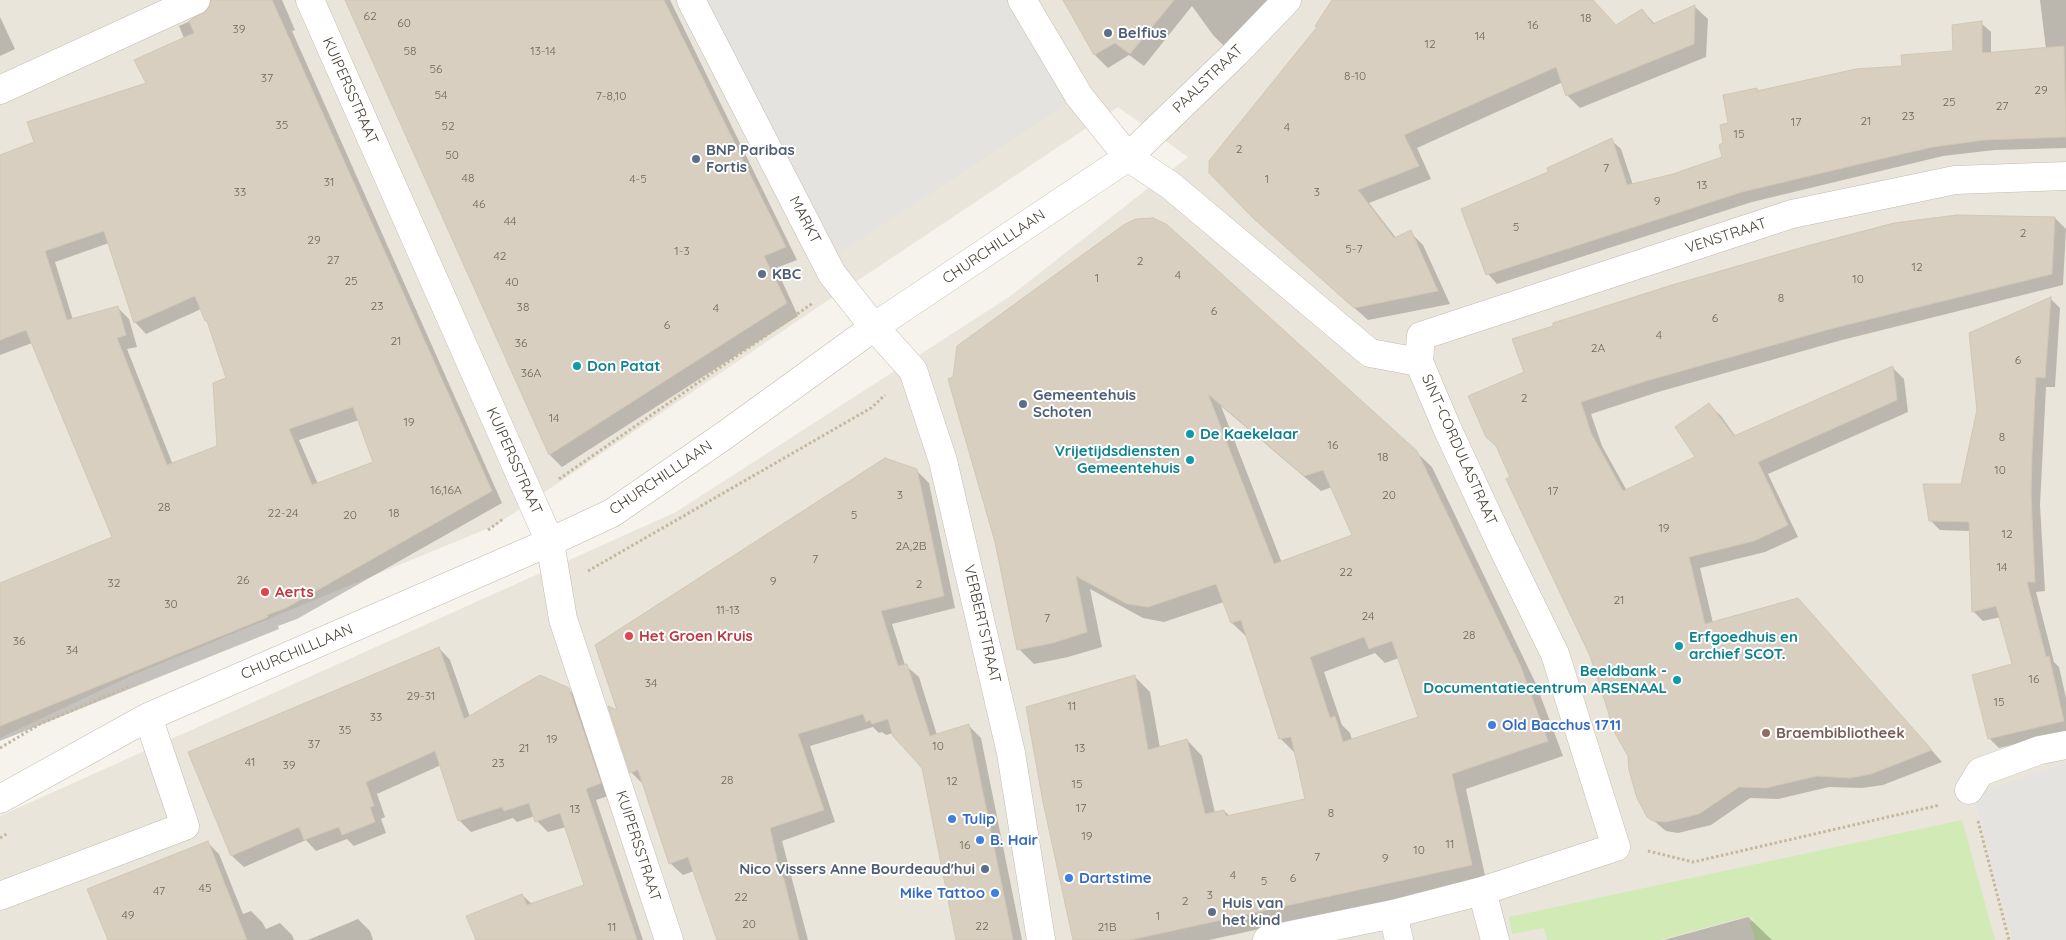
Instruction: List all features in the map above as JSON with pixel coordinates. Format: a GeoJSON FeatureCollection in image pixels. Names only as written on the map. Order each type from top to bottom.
{"type":"FeatureCollection","features":[{"type":"Feature","properties":{"kind":"street"},"geometry":{"type":"LineString","coordinates":[[0,90],[196,0]]}},
{"type":"Feature","properties":{"kind":"street","name":"KUIPERSSTRAAT"},"geometry":{"type":"LineString","coordinates":[[310,0],[550,542],[563,618],[669,940]]}},
{"type":"Feature","properties":{"kind":"street","name":"MARKT"},"geometry":{"type":"LineString","coordinates":[[691,0],[832,274],[874,327]]}},
{"type":"Feature","properties":{"kind":"street"},"geometry":{"type":"LineString","coordinates":[[1022,0],[1079,96],[1128,157]]}},
{"type":"Feature","properties":{"kind":"street","name":"PAALSTRAAT"},"geometry":{"type":"LineString","coordinates":[[1128,157],[1235,54],[1287,0]]}},
{"type":"Feature","properties":{"kind":"street","name":"CHURCHILLLAAN"},"geometry":{"type":"LineString","coordinates":[[0,799],[148,717],[550,542],[612,513],[725,435],[874,327],[1128,157]]}},
{"type":"Feature","properties":{"kind":"street","name":"SINT-CORDULASTRAAT"},"geometry":{"type":"LineString","coordinates":[[1128,157],[1170,185],[1370,353],[1420,362],[1447,428],[1555,654],[1616,847]]}},
{"type":"Feature","properties":{"kind":"street","name":"VENSTRAAT"},"geometry":{"type":"LineString","coordinates":[[1420,362],[1420,336],[1792,214],[1955,180],[2066,176]]}},
{"type":"Feature","properties":{"kind":"street","name":"VERBERTSTRAAT"},"geometry":{"type":"LineString","coordinates":[[874,327],[913,370],[943,461],[1012,753],[1041,940]]}},
{"type":"Feature","properties":{"kind":"street"},"geometry":{"type":"LineString","coordinates":[[0,896],[185,826],[148,717]]}},
{"type":"Feature","properties":{"kind":"street"},"geometry":{"type":"LineString","coordinates":[[1969,790],[1980,772],[2040,750],[2066,745]]}},
{"type":"Feature","properties":{"kind":"street"},"geometry":{"type":"LineString","coordinates":[[1267,940],[1394,914],[1482,891],[1616,847]]}},
{"type":"Feature","properties":{"kind":"street"},"geometry":{"type":"LineString","coordinates":[[1482,891],[1495,940]]}},
{"type":"Feature","properties":{"kind":"street"},"geometry":{"type":"LineString","coordinates":[[1394,914],[1399,940]]}},
{"type":"Feature","properties":{"kind":"path"},"geometry":{"type":"LineString","coordinates":[[480,534],[489,530],[814,302]]}},
{"type":"Feature","properties":{"kind":"path"},"geometry":{"type":"LineString","coordinates":[[0,748],[40,724],[131,686]]}},
{"type":"Feature","properties":{"kind":"path"},"geometry":{"type":"LineString","coordinates":[[1616,847],[1642,850],[1693,862],[1950,803],[1969,790],[2009,940]]}},
{"type":"Feature","properties":{"kind":"shaded area"},"geometry":{"type":"Polygon","coordinates":[[[0,0],[2066,0],[2066,940],[0,940],[0,816],[676,512],[1009,297],[1188,157],[1118,107],[496,525],[133,675],[0,738],[0,0]]]}},
{"type":"Feature","properties":{"kind":"shaded area"},"geometry":{"type":"Polygon","coordinates":[[[691,0],[1022,0],[1079,96],[826,262],[691,0]]]}},
{"type":"Feature","properties":{"kind":"shaded area"},"geometry":{"type":"Polygon","coordinates":[[[2066,763],[2066,940],[2012,940],[1973,794],[2066,763]]]}},
{"type":"Feature","properties":{"kind":"green space"},"geometry":{"type":"Polygon","coordinates":[[[1962,820],[1995,940],[1755,940],[1750,922],[1753,921],[1753,918],[1749,919],[1748,916],[1660,940],[1547,940],[1544,928],[1512,934],[1509,917],[1962,820]]]}},
{"type":"Feature","properties":{"kind":"building"},"geometry":{"type":"Polygon","coordinates":[[[211,0],[272,0],[492,491],[286,608],[267,615],[268,617],[0,726],[0,583],[112,537],[26,330],[0,340],[0,155],[34,142],[27,122],[146,83],[134,60],[194,33],[189,21],[208,9],[211,0]],[[104,231],[45,251],[67,320],[118,306],[126,335],[117,338],[167,465],[217,446],[213,383],[226,378],[207,321],[205,321],[195,296],[134,323],[104,231]],[[353,407],[289,429],[312,485],[373,462],[353,407]]]}},
{"type":"Feature","properties":{"kind":"building"},"geometry":{"type":"Polygon","coordinates":[[[345,0],[664,0],[786,247],[764,256],[787,303],[549,455],[345,0]]]}},
{"type":"Feature","properties":{"kind":"building"},"geometry":{"type":"Polygon","coordinates":[[[1063,0],[1174,0],[1130,54],[1115,43],[1094,55],[1063,0]]]}},
{"type":"Feature","properties":{"kind":"building"},"geometry":{"type":"Polygon","coordinates":[[[1332,0],[1593,0],[1616,25],[1642,9],[1653,24],[1695,5],[1694,44],[1566,96],[1556,67],[1404,135],[1419,166],[1358,190],[1394,238],[1411,230],[1438,291],[1354,308],[1253,218],[1209,173],[1209,161],[1317,27],[1315,26],[1332,0]]]}},
{"type":"Feature","properties":{"kind":"building"},"geometry":{"type":"Polygon","coordinates":[[[1982,21],[1982,53],[2064,46],[2066,137],[1984,140],[1933,147],[1889,157],[1742,192],[1486,275],[1461,209],[1548,172],[1547,168],[1612,138],[1627,185],[1673,174],[1722,157],[1719,145],[1723,143],[1720,125],[1728,123],[1723,95],[1757,88],[1757,91],[1856,69],[1902,66],[1901,55],[1953,51],[1952,25],[1982,21]]]}},
{"type":"Feature","properties":{"kind":"building"},"geometry":{"type":"Polygon","coordinates":[[[1957,215],[2055,217],[2052,274],[1830,329],[1646,381],[1581,402],[1591,433],[1623,491],[1695,457],[1675,427],[1709,403],[1734,436],[1893,366],[1897,400],[1758,462],[1788,525],[1754,541],[1689,557],[1705,624],[1798,598],[1932,750],[1871,774],[1850,778],[1817,776],[1766,788],[1739,787],[1699,814],[1666,822],[1653,821],[1647,817],[1637,798],[1629,770],[1628,756],[1612,728],[1590,656],[1506,479],[1510,477],[1496,446],[1486,437],[1468,396],[1524,372],[1512,339],[1553,326],[1553,323],[1672,285],[1807,246],[1894,223],[1957,215]]]}},
{"type":"Feature","properties":{"kind":"building"},"geometry":{"type":"Polygon","coordinates":[[[1153,218],[1166,224],[1417,451],[1521,667],[1548,741],[1452,774],[1472,865],[1130,940],[1073,940],[1043,802],[1026,707],[1135,675],[1148,750],[1187,739],[1205,814],[1224,810],[1226,816],[1305,799],[1291,737],[1279,739],[1241,620],[1231,623],[1216,584],[1148,607],[1127,604],[1076,576],[1087,632],[1053,643],[1017,650],[995,542],[948,379],[953,377],[957,346],[1125,224],[1136,219],[1153,218]],[[1208,394],[1274,564],[1352,535],[1323,470],[1304,476],[1208,394]],[[1364,637],[1310,657],[1330,718],[1335,716],[1343,742],[1418,717],[1392,641],[1369,649],[1364,637]]]}},
{"type":"Feature","properties":{"kind":"building"},"geometry":{"type":"Polygon","coordinates":[[[2051,297],[2045,378],[2036,377],[2031,494],[2035,582],[2027,582],[2046,657],[2049,656],[2064,721],[1988,739],[1972,675],[2012,664],[1996,606],[1972,612],[1969,522],[1929,521],[1923,484],[1961,484],[1977,410],[1969,333],[2051,297]]]}},
{"type":"Feature","properties":{"kind":"building"},"geometry":{"type":"Polygon","coordinates":[[[885,458],[917,469],[944,596],[881,611],[898,666],[907,664],[930,736],[969,724],[1013,940],[956,940],[922,768],[893,736],[888,719],[872,724],[870,720],[866,722],[863,714],[798,734],[824,810],[770,828],[780,873],[784,879],[799,940],[717,940],[688,857],[669,864],[638,770],[630,773],[608,706],[617,710],[595,645],[885,458]]]}},
{"type":"Feature","properties":{"kind":"building"},"geometry":{"type":"Polygon","coordinates":[[[439,647],[464,719],[540,675],[569,688],[601,783],[586,789],[637,940],[476,940],[466,916],[522,894],[527,905],[584,885],[560,813],[535,822],[529,803],[504,811],[502,807],[458,821],[435,751],[366,782],[374,806],[370,807],[375,822],[342,835],[339,827],[304,840],[299,827],[231,856],[188,752],[439,647]]]}},
{"type":"Feature","properties":{"kind":"building"},"geometry":{"type":"Polygon","coordinates":[[[208,841],[247,940],[108,940],[87,889],[208,841]]]}},
{"type":"Feature","properties":{"kind":"place","name":"Belfius"},"geometry":{"type":"Point","coordinates":[1108,33]}},
{"type":"Feature","properties":{"kind":"place","name":"BNP Paribas Fortis"},"geometry":{"type":"Point","coordinates":[696,159]}},
{"type":"Feature","properties":{"kind":"place","name":"KBC"},"geometry":{"type":"Point","coordinates":[762,274]}},
{"type":"Feature","properties":{"kind":"place","name":"Don Patat"},"geometry":{"type":"Point","coordinates":[577,366]}},
{"type":"Feature","properties":{"kind":"place","name":"Gemeentehuis Schoten"},"geometry":{"type":"Point","coordinates":[1023,404]}},
{"type":"Feature","properties":{"kind":"place","name":"De Kaekelaar"},"geometry":{"type":"Point","coordinates":[1190,434]}},
{"type":"Feature","properties":{"kind":"place","name":"Vrijetijdsdiensten Gemeentehuis"},"geometry":{"type":"Point","coordinates":[1190,460]}},
{"type":"Feature","properties":{"kind":"place","name":"Aerts"},"geometry":{"type":"Point","coordinates":[265,592]}},
{"type":"Feature","properties":{"kind":"place","name":"Het Groen Kruis"},"geometry":{"type":"Point","coordinates":[629,636]}},
{"type":"Feature","properties":{"kind":"place","name":"Erfgoedhuis en archief SCOT."},"geometry":{"type":"Point","coordinates":[1679,646]}},
{"type":"Feature","properties":{"kind":"place","name":"Beeldbank - Documentatiecentrum ARSENAAL"},"geometry":{"type":"Point","coordinates":[1677,680]}},
{"type":"Feature","properties":{"kind":"place","name":"Old Bacchus 1711"},"geometry":{"type":"Point","coordinates":[1492,725]}},
{"type":"Feature","properties":{"kind":"place","name":"Braembibliotheek"},"geometry":{"type":"Point","coordinates":[1766,733]}},
{"type":"Feature","properties":{"kind":"place","name":"Tulip"},"geometry":{"type":"Point","coordinates":[952,819]}},
{"type":"Feature","properties":{"kind":"place","name":"B. Hair"},"geometry":{"type":"Point","coordinates":[980,840]}},
{"type":"Feature","properties":{"kind":"place","name":"Nico Vissers Anne Bourdeaud'hui"},"geometry":{"type":"Point","coordinates":[985,869]}},
{"type":"Feature","properties":{"kind":"place","name":"Dartstime"},"geometry":{"type":"Point","coordinates":[1069,878]}},
{"type":"Feature","properties":{"kind":"place","name":"Mike Tattoo"},"geometry":{"type":"Point","coordinates":[995,893]}},
{"type":"Feature","properties":{"kind":"place","name":"Huis van het kind"},"geometry":{"type":"Point","coordinates":[1212,912]}}]}
